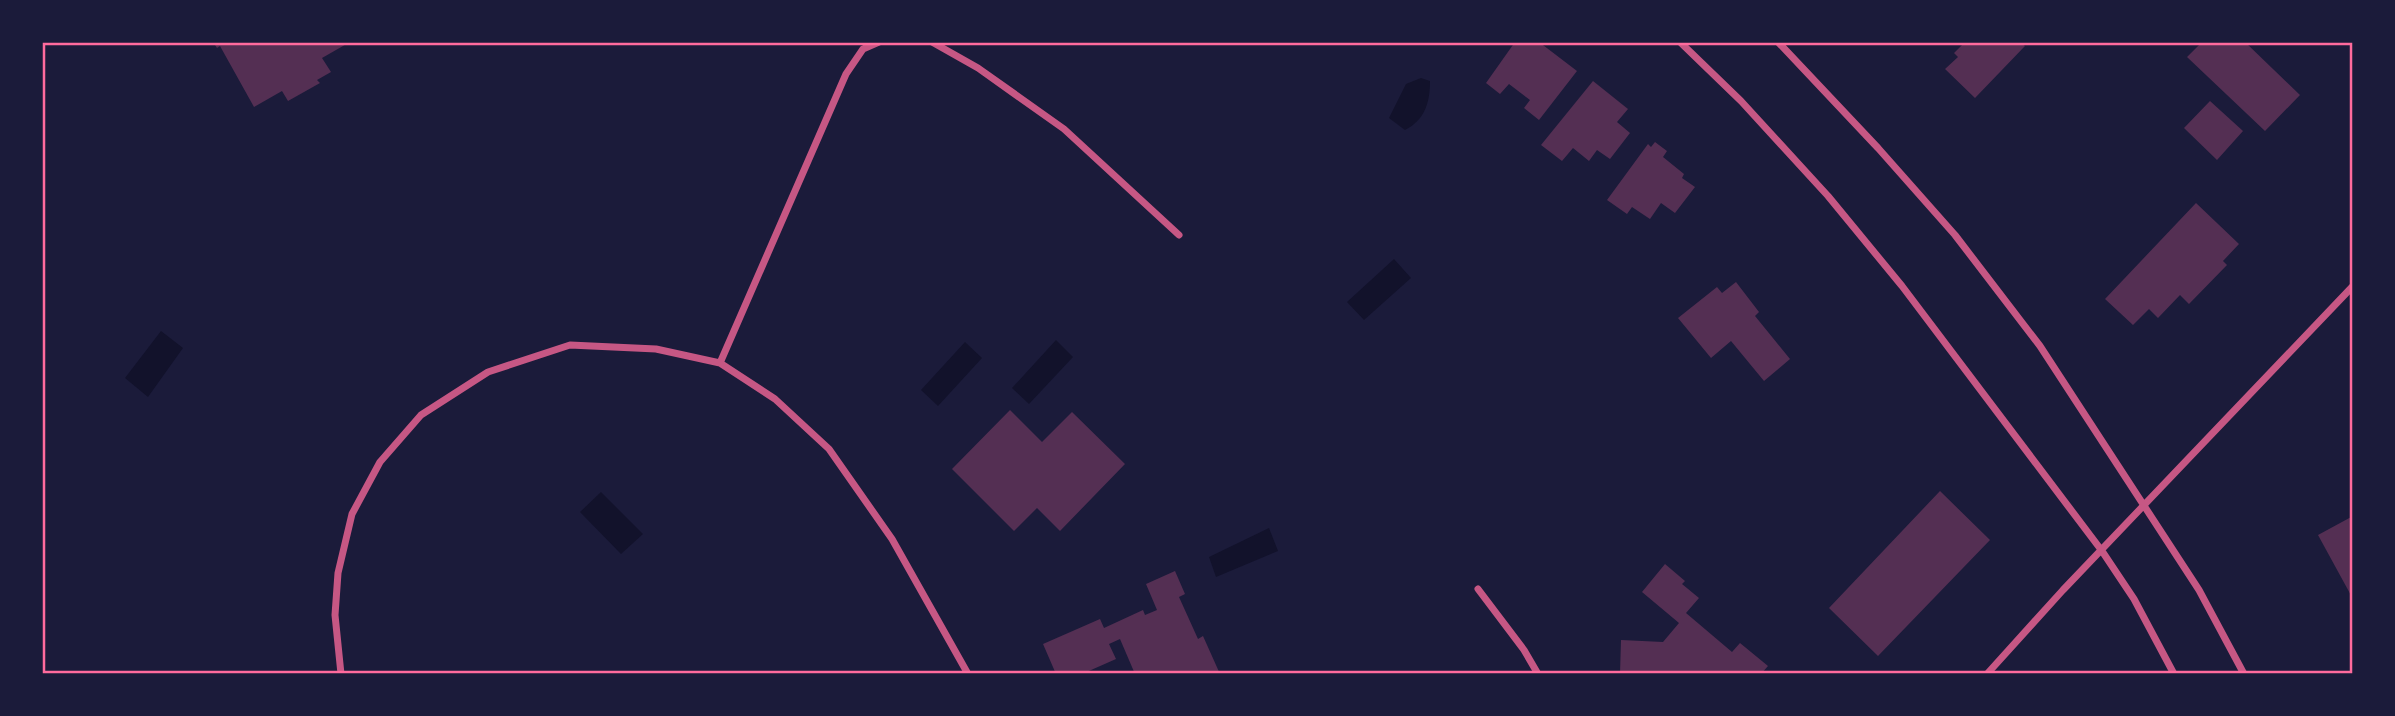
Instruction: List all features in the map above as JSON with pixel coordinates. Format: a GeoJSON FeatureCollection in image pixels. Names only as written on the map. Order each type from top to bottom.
{"type":"FeatureCollection","features":[{"type":"Feature","properties":{"kind":"street"},"geometry":{"type":"LineString","coordinates":[[720,363],[846,74],[863,49],[879,42]]}},
{"type":"Feature","properties":{"kind":"street"},"geometry":{"type":"LineString","coordinates":[[932,42],[978,68],[1064,129],[1179,235]]}},
{"type":"Feature","properties":{"kind":"street"},"geometry":{"type":"LineString","coordinates":[[1680,42],[1741,101],[1828,196],[1902,286],[2102,551],[2134,599],[2174,674]]}},
{"type":"Feature","properties":{"kind":"street"},"geometry":{"type":"LineString","coordinates":[[1778,42],[1955,235],[2040,346],[2199,590],[2244,674]]}},
{"type":"Feature","properties":{"kind":"street"},"geometry":{"type":"LineString","coordinates":[[1987,674],[2353,286]]}},
{"type":"Feature","properties":{"kind":"street"},"geometry":{"type":"LineString","coordinates":[[341,674],[335,615],[338,573],[352,514],[380,462],[421,415],[488,372],[570,345],[656,349],[720,363],[775,399],[829,449],[892,539],[968,674]]}},
{"type":"Feature","properties":{"kind":"street"},"geometry":{"type":"LineString","coordinates":[[1478,589],[1524,650],[1538,674]]}},
{"type":"Feature","properties":{"kind":"shaded area"},"geometry":{"type":"Polygon","coordinates":[[[1421,78],[1430,81],[1425,110],[1412,126],[1405,130],[1389,118],[1406,84],[1421,78]]]}},
{"type":"Feature","properties":{"kind":"shaded area"},"geometry":{"type":"Polygon","coordinates":[[[1394,259],[1411,278],[1364,320],[1347,302],[1394,259]]]}},
{"type":"Feature","properties":{"kind":"shaded area"},"geometry":{"type":"Polygon","coordinates":[[[161,331],[183,348],[148,397],[125,378],[161,331]]]}},
{"type":"Feature","properties":{"kind":"shaded area"},"geometry":{"type":"Polygon","coordinates":[[[1056,340],[1073,357],[1029,404],[1012,388],[1056,340]]]}},
{"type":"Feature","properties":{"kind":"shaded area"},"geometry":{"type":"Polygon","coordinates":[[[965,342],[982,358],[938,406],[921,390],[965,342]]]}},
{"type":"Feature","properties":{"kind":"shaded area"},"geometry":{"type":"Polygon","coordinates":[[[601,492],[643,534],[621,554],[580,512],[601,492]]]}},
{"type":"Feature","properties":{"kind":"shaded area"},"geometry":{"type":"Polygon","coordinates":[[[1269,528],[1278,551],[1216,577],[1209,557],[1269,528]]]}},
{"type":"Feature","properties":{"kind":"building"},"geometry":{"type":"Polygon","coordinates":[[[213,42],[350,42],[322,58],[331,72],[317,80],[320,83],[288,101],[282,91],[254,107],[220,46],[217,48],[213,42]]]}},
{"type":"Feature","properties":{"kind":"building"},"geometry":{"type":"Polygon","coordinates":[[[1515,42],[1539,42],[1577,71],[1539,120],[1524,108],[1530,100],[1509,84],[1500,94],[1486,83],[1515,42]]]}},
{"type":"Feature","properties":{"kind":"building"},"geometry":{"type":"Polygon","coordinates":[[[1965,42],[2020,42],[2025,46],[1975,98],[1945,69],[1958,57],[1954,53],[1965,42]]]}},
{"type":"Feature","properties":{"kind":"building"},"geometry":{"type":"Polygon","coordinates":[[[2202,42],[2245,42],[2300,95],[2265,131],[2187,57],[2202,42]]]}},
{"type":"Feature","properties":{"kind":"building"},"geometry":{"type":"Polygon","coordinates":[[[1593,81],[1628,109],[1617,122],[1630,133],[1610,159],[1597,150],[1589,161],[1573,148],[1562,161],[1541,145],[1593,81]]]}},
{"type":"Feature","properties":{"kind":"building"},"geometry":{"type":"Polygon","coordinates":[[[2210,101],[2243,131],[2217,160],[2184,128],[2210,101]]]}},
{"type":"Feature","properties":{"kind":"building"},"geometry":{"type":"Polygon","coordinates":[[[1655,142],[1667,151],[1663,157],[1684,174],[1682,178],[1695,187],[1675,213],[1661,203],[1650,219],[1632,207],[1627,214],[1607,200],[1648,144],[1651,147],[1655,142]]]}},
{"type":"Feature","properties":{"kind":"building"},"geometry":{"type":"Polygon","coordinates":[[[2196,203],[2239,244],[2223,261],[2227,265],[2189,304],[2180,295],[2158,318],[2149,309],[2133,325],[2105,299],[2196,203]]]}},
{"type":"Feature","properties":{"kind":"building"},"geometry":{"type":"Polygon","coordinates":[[[1736,282],[1759,312],[1755,316],[1790,359],[1764,381],[1731,341],[1711,358],[1678,318],[1717,287],[1722,293],[1736,282]]]}},
{"type":"Feature","properties":{"kind":"building"},"geometry":{"type":"Polygon","coordinates":[[[1010,410],[1042,442],[1072,412],[1125,464],[1060,531],[1037,508],[1014,531],[952,469],[1010,410]]]}},
{"type":"Feature","properties":{"kind":"building"},"geometry":{"type":"Polygon","coordinates":[[[1940,491],[1990,540],[1878,656],[1829,608],[1940,491]]]}},
{"type":"Feature","properties":{"kind":"building"},"geometry":{"type":"Polygon","coordinates":[[[2353,516],[2353,599],[2318,535],[2353,516]]]}},
{"type":"Feature","properties":{"kind":"building"},"geometry":{"type":"Polygon","coordinates":[[[1665,564],[1685,581],[1682,584],[1699,598],[1686,613],[1732,652],[1740,643],[1768,666],[1761,674],[1620,674],[1621,640],[1663,642],[1679,623],[1642,592],[1665,564]]]}},
{"type":"Feature","properties":{"kind":"building"},"geometry":{"type":"Polygon","coordinates":[[[1175,571],[1185,594],[1179,597],[1198,639],[1203,636],[1220,674],[1135,674],[1120,639],[1109,644],[1116,659],[1082,674],[1056,674],[1043,644],[1100,619],[1104,628],[1143,610],[1145,615],[1157,610],[1146,584],[1175,571]]]}}]}
